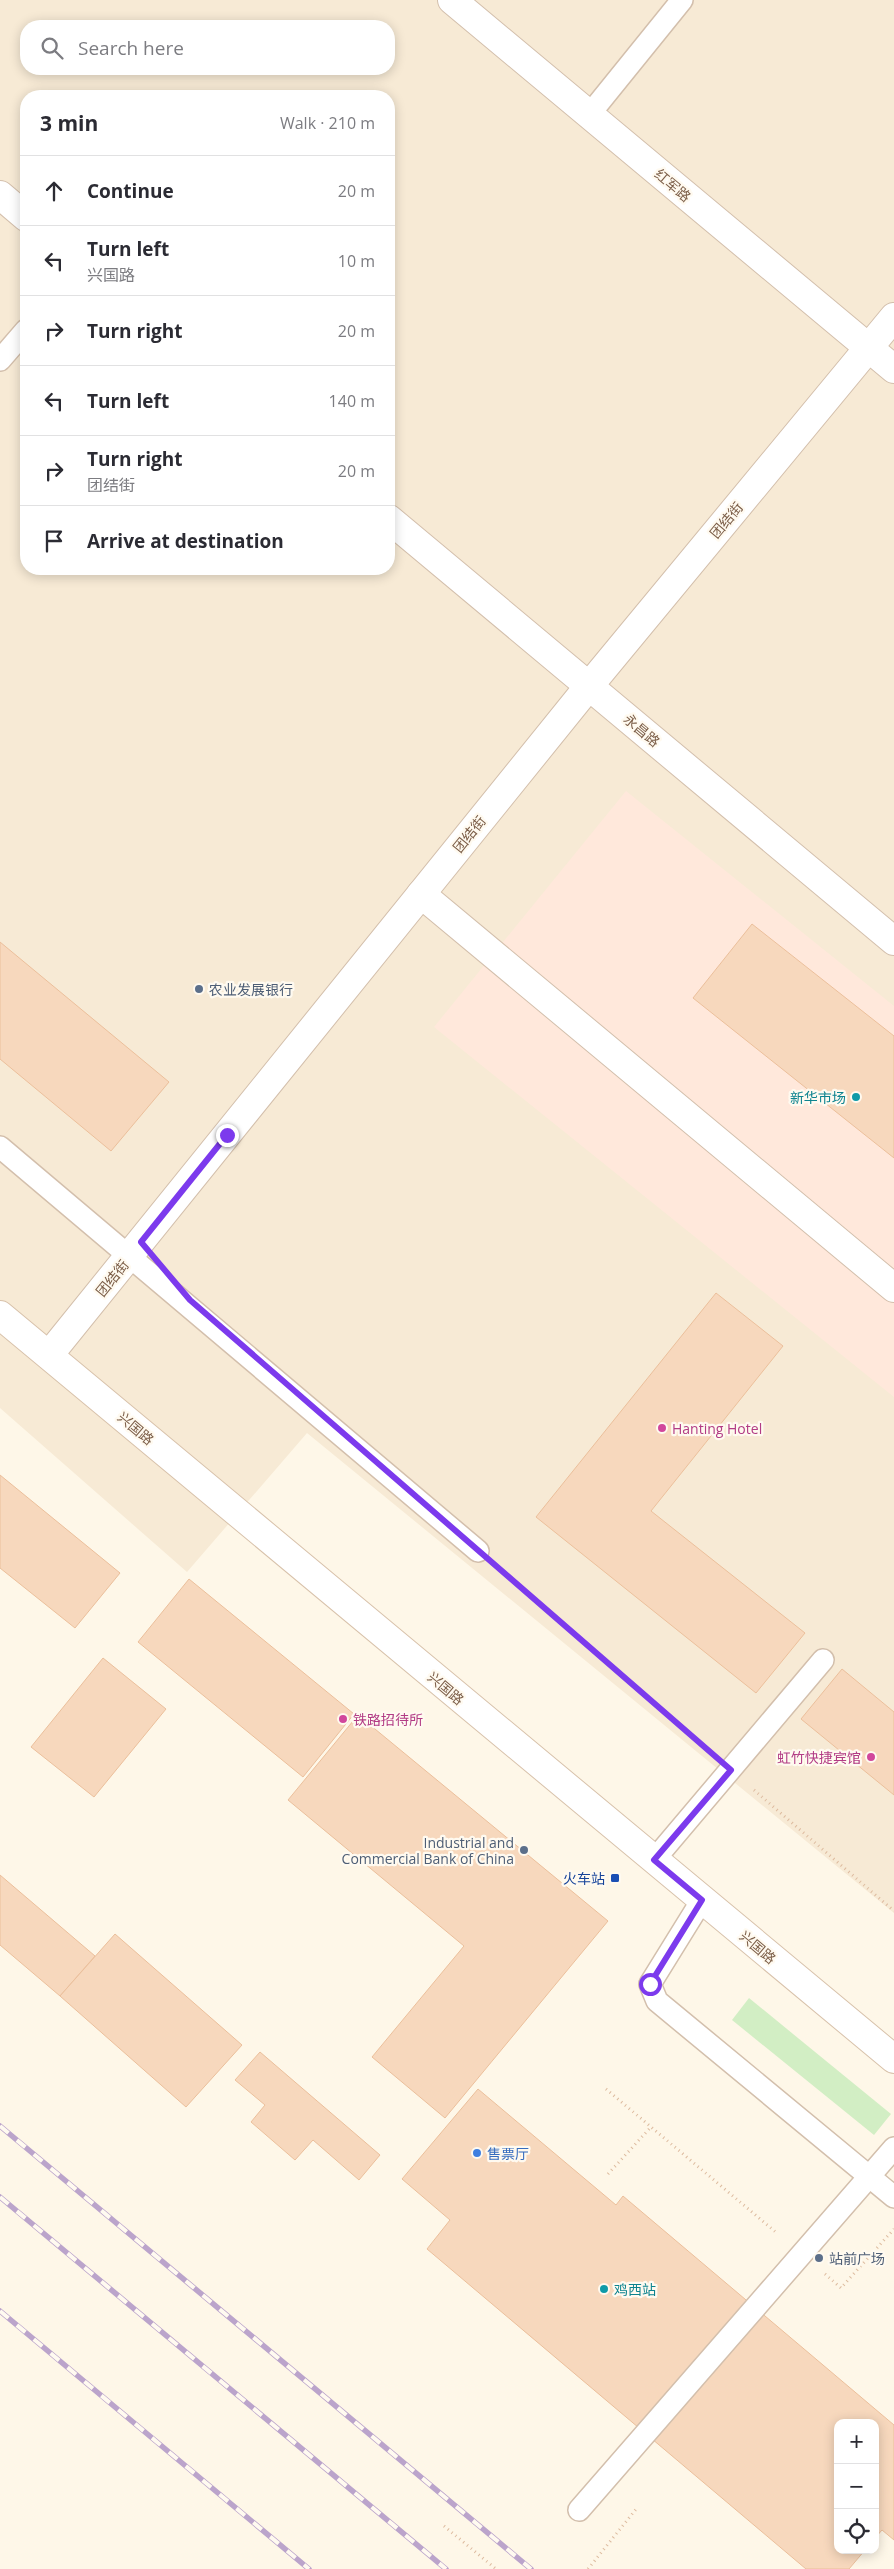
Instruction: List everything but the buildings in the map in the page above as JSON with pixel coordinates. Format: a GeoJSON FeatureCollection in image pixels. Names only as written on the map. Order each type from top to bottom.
{"type":"FeatureCollection","features":[{"type":"Feature","properties":{"kind":"street","name":"红军路"},"geometry":{"type":"LineString","coordinates":[[452,0],[894,369]]}},
{"type":"Feature","properties":{"kind":"street"},"geometry":{"type":"LineString","coordinates":[[0,195],[20,212]]}},
{"type":"Feature","properties":{"kind":"street","name":"团结街"},"geometry":{"type":"LineString","coordinates":[[49,1355],[589,686],[894,317]]}},
{"type":"Feature","properties":{"kind":"street","name":"永昌路"},"geometry":{"type":"LineString","coordinates":[[395,524],[894,941]]}},
{"type":"Feature","properties":{"kind":"street"},"geometry":{"type":"LineString","coordinates":[[421,894],[894,1288]]}},
{"type":"Feature","properties":{"kind":"street","name":"兴国路"},"geometry":{"type":"LineString","coordinates":[[0,1315],[894,2059]]}},
{"type":"Feature","properties":{"kind":"lane"},"geometry":{"type":"LineString","coordinates":[[590,115],[682,0]]}},
{"type":"Feature","properties":{"kind":"lane"},"geometry":{"type":"LineString","coordinates":[[0,360],[20,337]]}},
{"type":"Feature","properties":{"kind":"lane"},"geometry":{"type":"LineString","coordinates":[[0,1147],[478,1551]]}},
{"type":"Feature","properties":{"kind":"lane"},"geometry":{"type":"LineString","coordinates":[[654,1860],[823,1660]]}},
{"type":"Feature","properties":{"kind":"lane"},"geometry":{"type":"LineString","coordinates":[[702,1900],[650,1984],[657,2000],[894,2197]]}},
{"type":"Feature","properties":{"kind":"lane"},"geometry":{"type":"LineString","coordinates":[[579,2510],[894,2148]]}},
{"type":"Feature","properties":{"kind":"path"},"geometry":{"type":"LineString","coordinates":[[478,1551],[894,1911]]}},
{"type":"Feature","properties":{"kind":"path"},"geometry":{"type":"LineString","coordinates":[[606,2089],[841,2288],[894,2228]]}},
{"type":"Feature","properties":{"kind":"path"},"geometry":{"type":"LineString","coordinates":[[608,2174],[651,2126]]}},
{"type":"Feature","properties":{"kind":"path"},"geometry":{"type":"LineString","coordinates":[[588,2569],[637,2508]]}},
{"type":"Feature","properties":{"kind":"path"},"geometry":{"type":"LineString","coordinates":[[444,2526],[496,2569]]}},
{"type":"Feature","properties":{"kind":"shaded area"},"geometry":{"type":"Polygon","coordinates":[[[0,0],[894,0],[894,1913],[307,1433],[187,1572],[0,1408],[0,0]]]}},
{"type":"Feature","properties":{"kind":"shaded area"},"geometry":{"type":"Polygon","coordinates":[[[626,791],[894,1006],[894,1397],[434,1027],[626,791]]]}},
{"type":"Feature","properties":{"kind":"green space"},"geometry":{"type":"Polygon","coordinates":[[[749,1998],[891,2114],[874,2135],[732,2020],[749,1998]]]}},
{"type":"Feature","properties":{"kind":"railway"},"geometry":{"type":"LineString","coordinates":[[0,2126],[531,2569]]}},
{"type":"Feature","properties":{"kind":"railway"},"geometry":{"type":"LineString","coordinates":[[0,2197],[446,2569]]}},
{"type":"Feature","properties":{"kind":"railway"},"geometry":{"type":"LineString","coordinates":[[0,2311],[309,2569]]}},
{"type":"Feature","properties":{"kind":"place","name":"农业发展银行"},"geometry":{"type":"Point","coordinates":[199,989]}},
{"type":"Feature","properties":{"kind":"place","name":"新华市场"},"geometry":{"type":"Point","coordinates":[856,1097]}},
{"type":"Feature","properties":{"kind":"place","name":"Hanting Hotel"},"geometry":{"type":"Point","coordinates":[662,1428]}},
{"type":"Feature","properties":{"kind":"place","name":"铁路招待所"},"geometry":{"type":"Point","coordinates":[343,1719]}},
{"type":"Feature","properties":{"kind":"place","name":"虹竹快捷宾馆"},"geometry":{"type":"Point","coordinates":[871,1757]}},
{"type":"Feature","properties":{"kind":"place","name":"Industrial and Commercial Bank of China"},"geometry":{"type":"Point","coordinates":[524,1850]}},
{"type":"Feature","properties":{"kind":"place","name":"火车站"},"geometry":{"type":"Point","coordinates":[615,1878]}},
{"type":"Feature","properties":{"kind":"place","name":"售票厅"},"geometry":{"type":"Point","coordinates":[477,2153]}},
{"type":"Feature","properties":{"kind":"place","name":"站前广场"},"geometry":{"type":"Point","coordinates":[819,2258]}},
{"type":"Feature","properties":{"kind":"place","name":"鸡西站"},"geometry":{"type":"Point","coordinates":[604,2289]}},
{"type":"Feature","properties":{"kind":"route"},"geometry":{"type":"LineString","coordinates":[[227,1135],[141,1242],[190,1300],[731,1770],[654,1860],[702,1900],[650,1984]]}}]}
